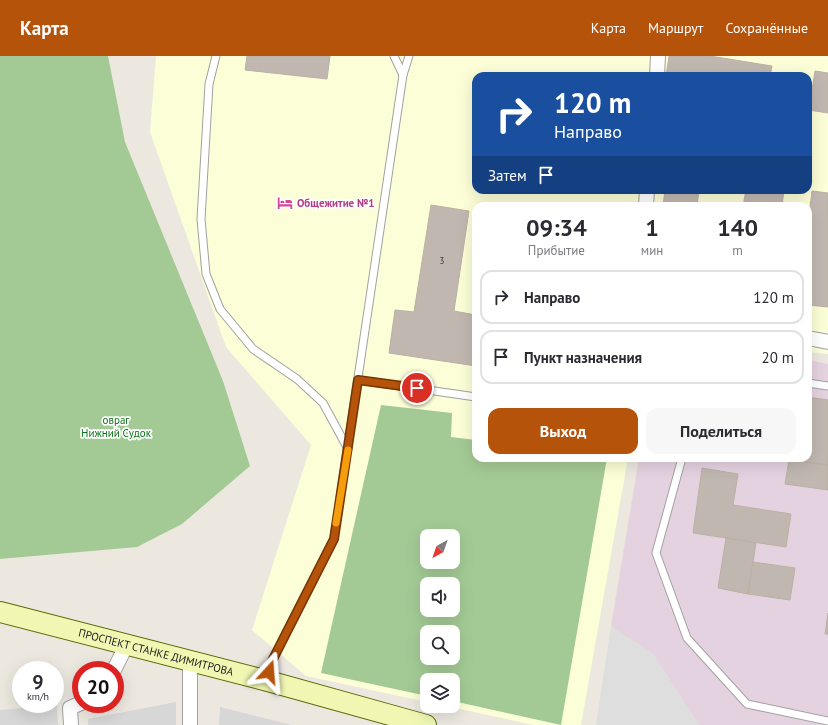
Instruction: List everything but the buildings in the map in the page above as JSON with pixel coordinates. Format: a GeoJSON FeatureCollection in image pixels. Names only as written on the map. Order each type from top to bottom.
{"type":"FeatureCollection","features":[{"type":"Feature","properties":{"kind":"main road","name":"ПРОСПЕКТ СТАНКЕ ДИМИТРОВА"},"geometry":{"type":"LineString","coordinates":[[0,612],[268,681],[415,724]]}},
{"type":"Feature","properties":{"kind":"street"},"geometry":{"type":"LineString","coordinates":[[656,72],[658,56]]}},
{"type":"Feature","properties":{"kind":"street"},"geometry":{"type":"LineString","coordinates":[[812,339],[828,342]]}},
{"type":"Feature","properties":{"kind":"street"},"geometry":{"type":"LineString","coordinates":[[118,661],[127,644]]}},
{"type":"Feature","properties":{"kind":"street"},"geometry":{"type":"LineString","coordinates":[[190,661],[190,725]]}},
{"type":"Feature","properties":{"kind":"street"},"geometry":{"type":"LineString","coordinates":[[71,725],[70,708],[72,707]]}},
{"type":"Feature","properties":{"kind":"lane"},"geometry":{"type":"LineString","coordinates":[[216,56],[209,84],[201,219],[206,274],[220,309],[253,349],[297,379],[323,403],[348,449]]}},
{"type":"Feature","properties":{"kind":"lane"},"geometry":{"type":"LineString","coordinates":[[394,56],[403,75]]}},
{"type":"Feature","properties":{"kind":"lane"},"geometry":{"type":"LineString","coordinates":[[268,681],[271,663],[334,539],[403,75],[408,56]]}},
{"type":"Feature","properties":{"kind":"lane"},"geometry":{"type":"LineString","coordinates":[[358,380],[472,396]]}},
{"type":"Feature","properties":{"kind":"lane"},"geometry":{"type":"LineString","coordinates":[[812,384],[828,386]]}},
{"type":"Feature","properties":{"kind":"lane"},"geometry":{"type":"LineString","coordinates":[[681,462],[656,553],[687,638],[747,704],[828,721]]}},
{"type":"Feature","properties":{"kind":"shaded area"},"geometry":{"type":"Polygon","coordinates":[[[156,56],[828,56],[828,354],[812,352],[812,202],[472,202],[472,462],[627,462],[581,725],[534,725],[460,709],[460,673],[420,673],[420,700],[306,676],[252,630],[311,445],[226,347],[150,132],[156,56]]]}},
{"type":"Feature","properties":{"kind":"shaded area"},"geometry":{"type":"Polygon","coordinates":[[[812,361],[828,364],[828,725],[699,725],[653,654],[611,626],[638,462],[812,462],[812,361]]]}},
{"type":"Feature","properties":{"kind":"shaded area"},"geometry":{"type":"Polygon","coordinates":[[[611,626],[653,654],[699,725],[596,725],[611,626]]]}},
{"type":"Feature","properties":{"kind":"shaded area"},"geometry":{"type":"Polygon","coordinates":[[[176,702],[176,725],[88,725],[88,719],[176,702]]]}},
{"type":"Feature","properties":{"kind":"shaded area"},"geometry":{"type":"Polygon","coordinates":[[[220,707],[292,725],[219,725],[220,707]]]}},
{"type":"Feature","properties":{"kind":"shaded area"},"geometry":{"type":"Polygon","coordinates":[[[12,709],[12,713],[57,713],[58,725],[0,725],[0,710],[12,709]]]}},
{"type":"Feature","properties":{"kind":"green space","name":"овраг Нижний Судок"},"geometry":{"type":"Polygon","coordinates":[[[0,56],[108,56],[125,142],[223,381],[250,466],[182,524],[137,547],[0,559],[0,56]]]}},
{"type":"Feature","properties":{"kind":"green space"},"geometry":{"type":"Polygon","coordinates":[[[381,405],[452,413],[451,437],[472,440],[472,462],[606,462],[561,725],[460,703],[460,673],[420,673],[420,694],[321,673],[381,405]]]}},
{"type":"Feature","properties":{"kind":"slow traffic"},"geometry":{"type":"LineString","coordinates":[[336,523],[348,450]]}},
{"type":"Feature","properties":{"kind":"place","name":"Общежитие №1"},"geometry":{"type":"Point","coordinates":[285,203]}},
{"type":"Feature","properties":{"kind":"route"},"geometry":{"type":"LineString","coordinates":[[269,672],[271,663],[334,539],[358,380],[417,388]]}}]}
